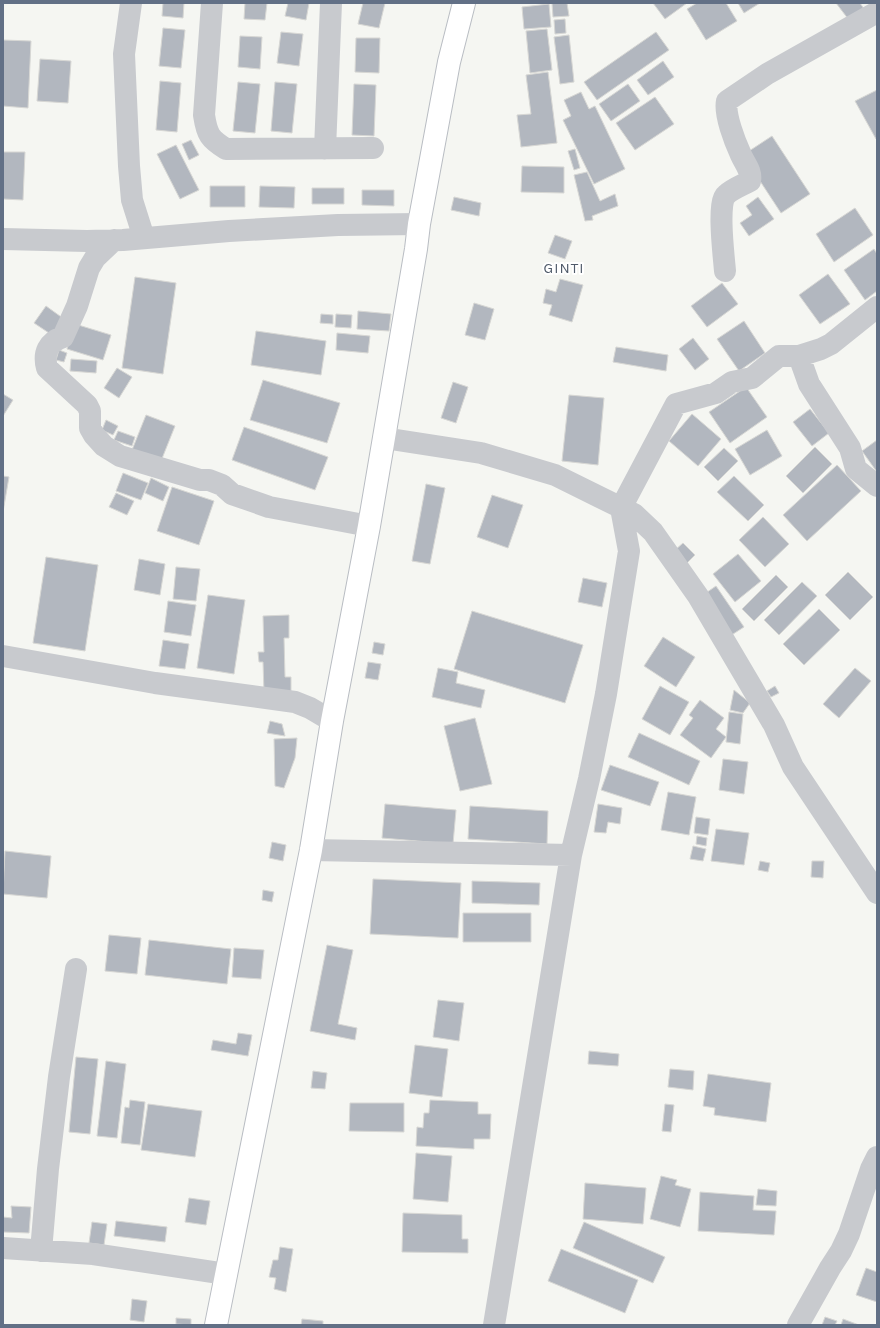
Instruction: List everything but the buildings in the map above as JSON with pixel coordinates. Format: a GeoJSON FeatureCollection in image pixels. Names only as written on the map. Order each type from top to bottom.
{"type":"FeatureCollection","features":[{"type":"Feature","properties":{"kind":"main road"},"geometry":{"type":"LineString","coordinates":[[216,1325],[311,850],[332,722],[369,526],[419,224],[449,62],[464,3]]}},
{"type":"Feature","properties":{"kind":"street"},"geometry":{"type":"LineString","coordinates":[[131,3],[124,54],[129,166],[132,200],[144,238]]}},
{"type":"Feature","properties":{"kind":"street"},"geometry":{"type":"LineString","coordinates":[[212,3],[204,116],[207,131],[213,141],[226,149],[373,148]]}},
{"type":"Feature","properties":{"kind":"street"},"geometry":{"type":"LineString","coordinates":[[326,149],[331,3]]}},
{"type":"Feature","properties":{"kind":"street"},"geometry":{"type":"LineString","coordinates":[[725,271],[722,236],[722,201],[725,195],[750,181],[751,176],[741,155],[726,110],[727,101],[767,74],[877,12]]}},
{"type":"Feature","properties":{"kind":"street"},"geometry":{"type":"LineString","coordinates":[[3,239],[87,241],[338,225],[419,224]]}},
{"type":"Feature","properties":{"kind":"street"},"geometry":{"type":"LineString","coordinates":[[114,240],[95,258],[89,268],[77,306],[63,337],[54,340],[49,344],[46,362],[47,368],[87,405],[90,411],[90,428],[94,435],[104,446],[120,456],[200,480],[209,480],[222,485],[232,494],[269,507],[369,526]]}},
{"type":"Feature","properties":{"kind":"street"},"geometry":{"type":"LineString","coordinates":[[494,1325],[571,855],[589,779],[606,694],[629,551],[621,508],[676,404],[716,393],[732,382],[752,378],[779,356],[799,356],[821,349],[831,344],[877,307]]}},
{"type":"Feature","properties":{"kind":"street"},"geometry":{"type":"LineString","coordinates":[[799,356],[809,384],[850,448],[856,469],[877,486]]}},
{"type":"Feature","properties":{"kind":"street"},"geometry":{"type":"LineString","coordinates":[[384,438],[481,453],[555,475],[634,514],[653,532],[698,596],[770,718],[792,767],[877,893]]}},
{"type":"Feature","properties":{"kind":"street"},"geometry":{"type":"LineString","coordinates":[[629,551],[653,532]]}},
{"type":"Feature","properties":{"kind":"street"},"geometry":{"type":"LineString","coordinates":[[3,656],[155,682],[295,702],[310,708],[332,722]]}},
{"type":"Feature","properties":{"kind":"street"},"geometry":{"type":"LineString","coordinates":[[311,850],[571,855]]}},
{"type":"Feature","properties":{"kind":"street"},"geometry":{"type":"LineString","coordinates":[[42,1251],[48,1169],[58,1084],[76,969]]}},
{"type":"Feature","properties":{"kind":"street"},"geometry":{"type":"LineString","coordinates":[[798,1325],[822,1280],[844,1245],[871,1168],[877,1157]]}},
{"type":"Feature","properties":{"kind":"street"},"geometry":{"type":"LineString","coordinates":[[3,1248],[93,1254],[226,1274]]}},
{"type":"Feature","properties":{"kind":"district","name":"GINTI"},"geometry":{"type":"Point","coordinates":[564,268]}}]}
